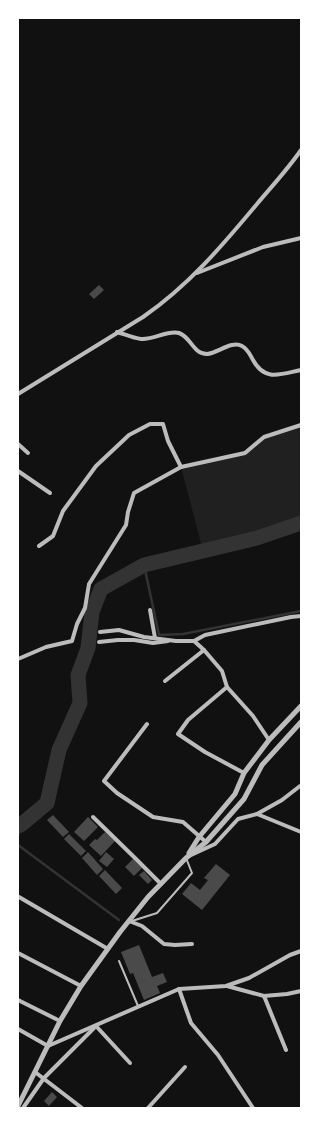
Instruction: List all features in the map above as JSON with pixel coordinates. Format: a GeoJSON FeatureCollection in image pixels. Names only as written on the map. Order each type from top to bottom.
{"type":"FeatureCollection","features":[{"type":"Feature","properties":{"kind":"street"},"geometry":{"type":"LineString","coordinates":[[18,394],[117,332],[143,318],[162,304],[196,274],[250,213],[301,150]]}},
{"type":"Feature","properties":{"kind":"street"},"geometry":{"type":"LineString","coordinates":[[196,274],[263,247],[301,238]]}},
{"type":"Feature","properties":{"kind":"street"},"geometry":{"type":"LineString","coordinates":[[117,332],[141,339],[176,332],[183,334],[194,348],[201,353],[208,354],[234,345],[241,345],[247,349],[256,366],[264,373],[274,375],[301,370]]}},
{"type":"Feature","properties":{"kind":"street"},"geometry":{"type":"LineString","coordinates":[[39,546],[53,536],[63,511],[96,466],[129,435],[150,424],[163,424],[168,441],[181,467]]}},
{"type":"Feature","properties":{"kind":"street"},"geometry":{"type":"LineString","coordinates":[[18,659],[46,647],[72,641],[77,624],[85,608],[89,584],[126,524],[134,493],[181,467],[245,453],[264,437],[301,424]]}},
{"type":"Feature","properties":{"kind":"street"},"geometry":{"type":"LineString","coordinates":[[18,444],[28,453]]}},
{"type":"Feature","properties":{"kind":"street"},"geometry":{"type":"LineString","coordinates":[[18,471],[50,494]]}},
{"type":"Feature","properties":{"kind":"street"},"geometry":{"type":"LineString","coordinates":[[150,610],[155,638]]}},
{"type":"Feature","properties":{"kind":"street"},"geometry":{"type":"LineString","coordinates":[[99,642],[134,640],[153,643],[194,640],[205,635],[301,616]]}},
{"type":"Feature","properties":{"kind":"street"},"geometry":{"type":"LineString","coordinates":[[100,632],[119,630],[144,637],[176,641]]}},
{"type":"Feature","properties":{"kind":"street"},"geometry":{"type":"LineString","coordinates":[[194,640],[222,672],[227,688],[253,716],[269,740]]}},
{"type":"Feature","properties":{"kind":"street"},"geometry":{"type":"LineString","coordinates":[[165,681],[204,650]]}},
{"type":"Feature","properties":{"kind":"street"},"geometry":{"type":"LineString","coordinates":[[227,688],[188,720],[178,734],[205,752],[244,773]]}},
{"type":"Feature","properties":{"kind":"street"},"geometry":{"type":"LineString","coordinates":[[186,858],[199,837],[235,794],[244,773],[269,740],[301,706]]}},
{"type":"Feature","properties":{"kind":"street"},"geometry":{"type":"LineString","coordinates":[[22,1103],[35,1072],[60,1021],[81,986],[108,949],[148,897],[186,858],[206,842],[244,799],[262,765],[301,722]]}},
{"type":"Feature","properties":{"kind":"street"},"geometry":{"type":"LineString","coordinates":[[147,724],[104,781],[117,793],[153,817],[183,822],[206,842]]}},
{"type":"Feature","properties":{"kind":"street"},"geometry":{"type":"LineString","coordinates":[[186,858],[215,844],[238,819],[257,814],[282,800],[300,786]]}},
{"type":"Feature","properties":{"kind":"street"},"geometry":{"type":"LineString","coordinates":[[257,814],[301,832]]}},
{"type":"Feature","properties":{"kind":"street"},"geometry":{"type":"LineString","coordinates":[[92,817],[161,884]]}},
{"type":"Feature","properties":{"kind":"street"},"geometry":{"type":"LineString","coordinates":[[19,896],[108,949]]}},
{"type":"Feature","properties":{"kind":"street"},"geometry":{"type":"LineString","coordinates":[[129,922],[142,926],[164,944],[192,944]]}},
{"type":"Feature","properties":{"kind":"street"},"geometry":{"type":"LineString","coordinates":[[48,1046],[179,989],[226,986],[249,978],[301,951]]}},
{"type":"Feature","properties":{"kind":"street"},"geometry":{"type":"LineString","coordinates":[[18,953],[81,986]]}},
{"type":"Feature","properties":{"kind":"street"},"geometry":{"type":"LineString","coordinates":[[226,986],[264,996],[301,991]]}},
{"type":"Feature","properties":{"kind":"street"},"geometry":{"type":"LineString","coordinates":[[179,989],[191,1023],[218,1055],[253,1108]]}},
{"type":"Feature","properties":{"kind":"street"},"geometry":{"type":"LineString","coordinates":[[264,996],[286,1050]]}},
{"type":"Feature","properties":{"kind":"street"},"geometry":{"type":"LineString","coordinates":[[18,1000],[60,1021]]}},
{"type":"Feature","properties":{"kind":"street"},"geometry":{"type":"LineString","coordinates":[[96,1026],[130,1063]]}},
{"type":"Feature","properties":{"kind":"street"},"geometry":{"type":"LineString","coordinates":[[18,1106],[96,1026]]}},
{"type":"Feature","properties":{"kind":"street"},"geometry":{"type":"LineString","coordinates":[[18,1029],[48,1046]]}},
{"type":"Feature","properties":{"kind":"street"},"geometry":{"type":"LineString","coordinates":[[148,1108],[185,1067]]}},
{"type":"Feature","properties":{"kind":"street"},"geometry":{"type":"LineString","coordinates":[[35,1072],[82,1108]]}},
{"type":"Feature","properties":{"kind":"lane"},"geometry":{"type":"LineString","coordinates":[[129,922],[157,913],[192,873],[186,858]]}},
{"type":"Feature","properties":{"kind":"lane"},"geometry":{"type":"LineString","coordinates":[[119,961],[138,1006]]}},
{"type":"Feature","properties":{"kind":"shaded area"},"geometry":{"type":"Polygon","coordinates":[[[301,425],[301,523],[257,538],[203,551],[181,467],[245,453],[264,437],[301,425]]]}},
{"type":"Feature","properties":{"kind":"building"},"geometry":{"type":"Polygon","coordinates":[[[99,285],[104,290],[94,299],[89,294],[99,285]]]}},
{"type":"Feature","properties":{"kind":"building"},"geometry":{"type":"Polygon","coordinates":[[[53,815],[69,832],[63,837],[47,820],[53,815]]]}},
{"type":"Feature","properties":{"kind":"building"},"geometry":{"type":"Polygon","coordinates":[[[88,817],[98,827],[84,841],[74,832],[88,817]]]}},
{"type":"Feature","properties":{"kind":"building"},"geometry":{"type":"Polygon","coordinates":[[[105,832],[115,841],[101,856],[89,845],[105,832]]]}},
{"type":"Feature","properties":{"kind":"building"},"geometry":{"type":"Polygon","coordinates":[[[69,834],[86,851],[81,856],[64,839],[69,834]]]}},
{"type":"Feature","properties":{"kind":"building"},"geometry":{"type":"Polygon","coordinates":[[[88,852],[103,869],[97,875],[82,858],[88,852]]]}},
{"type":"Feature","properties":{"kind":"building"},"geometry":{"type":"Polygon","coordinates":[[[106,852],[114,859],[107,867],[99,861],[106,852]]]}},
{"type":"Feature","properties":{"kind":"building"},"geometry":{"type":"Polygon","coordinates":[[[133,859],[142,868],[134,876],[125,867],[133,859]]]}},
{"type":"Feature","properties":{"kind":"building"},"geometry":{"type":"Polygon","coordinates":[[[216,864],[230,875],[202,910],[182,894],[191,883],[200,890],[208,880],[204,878],[216,864]]]}},
{"type":"Feature","properties":{"kind":"building"},"geometry":{"type":"Polygon","coordinates":[[[105,870],[122,888],[116,894],[99,876],[105,870]]]}},
{"type":"Feature","properties":{"kind":"building"},"geometry":{"type":"Polygon","coordinates":[[[144,871],[152,880],[148,884],[139,875],[144,871]]]}},
{"type":"Feature","properties":{"kind":"building"},"geometry":{"type":"Polygon","coordinates":[[[139,945],[152,977],[163,973],[167,982],[157,986],[160,993],[144,1000],[133,973],[130,974],[121,952],[139,945]]]}},
{"type":"Feature","properties":{"kind":"building"},"geometry":{"type":"Polygon","coordinates":[[[52,1092],[57,1097],[49,1106],[44,1101],[52,1092]]]}},
{"type":"Feature","properties":{"kind":"waterway"},"geometry":{"type":"LineString","coordinates":[[18,826],[47,803],[59,750],[80,703],[78,675],[88,648],[92,612],[101,589],[144,565],[257,538],[301,523]]}},
{"type":"Feature","properties":{"kind":"waterway"},"geometry":{"type":"LineString","coordinates":[[144,565],[159,635],[183,634],[301,611]]}},
{"type":"Feature","properties":{"kind":"waterway"},"geometry":{"type":"LineString","coordinates":[[18,835],[22,824]]}},
{"type":"Feature","properties":{"kind":"waterway"},"geometry":{"type":"LineString","coordinates":[[18,845],[119,920]]}}]}
